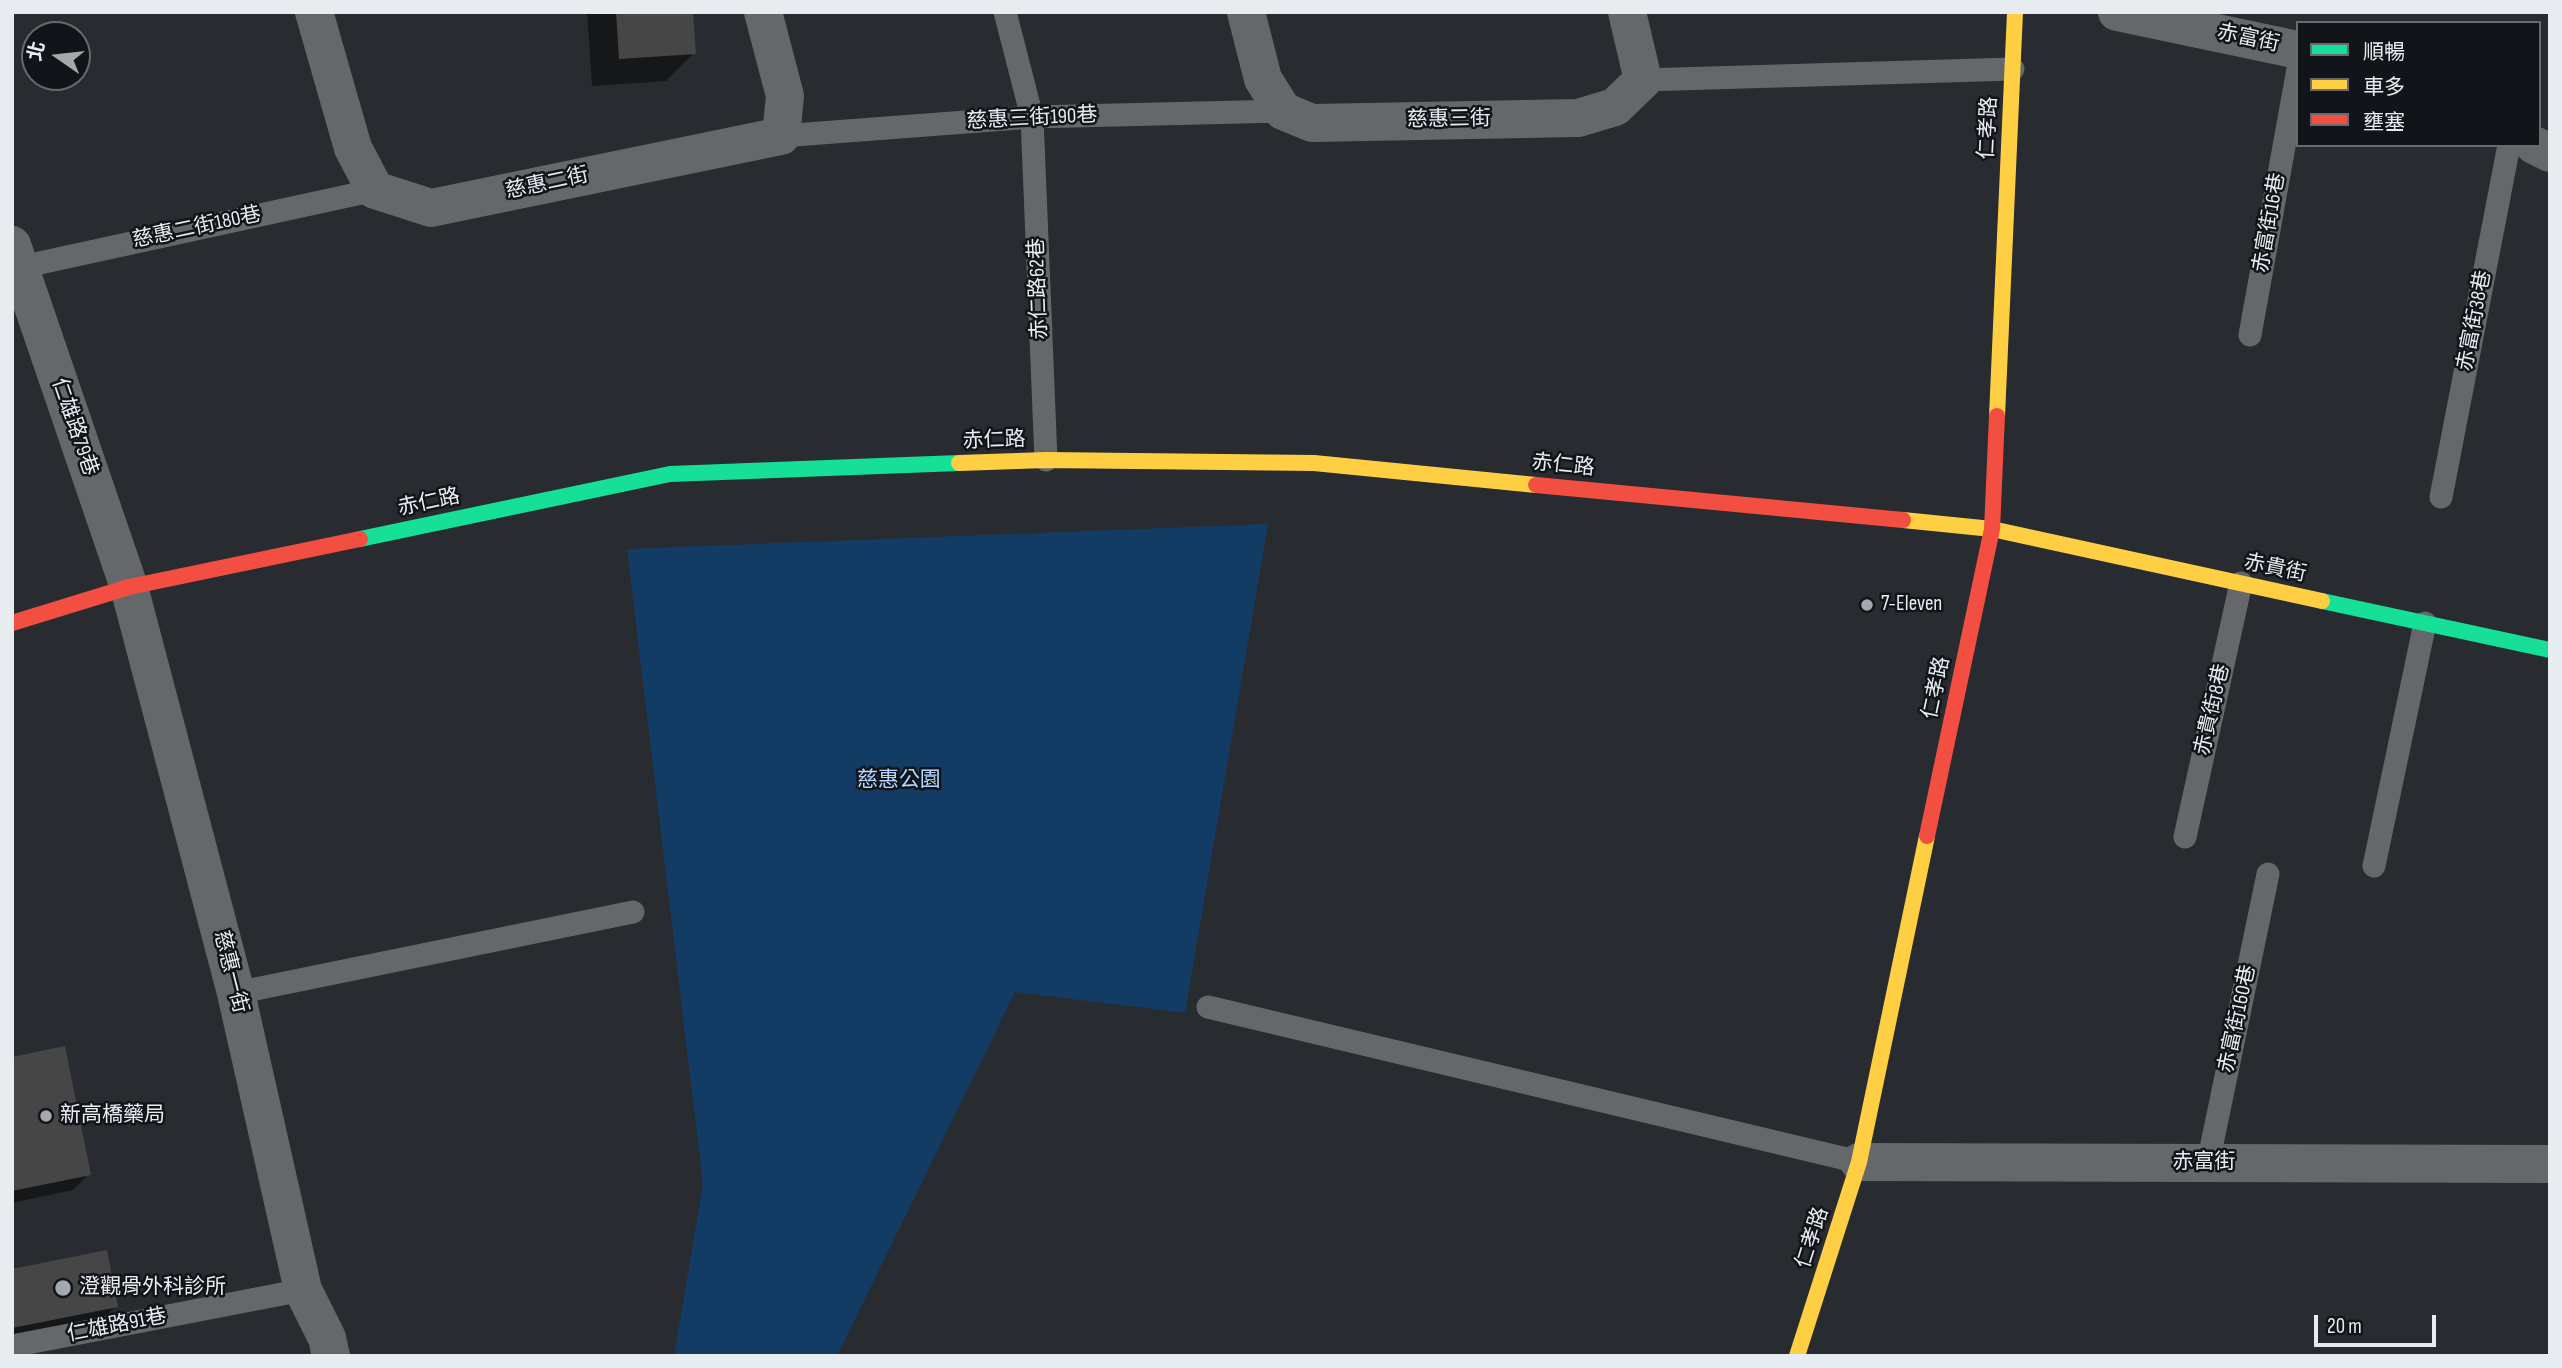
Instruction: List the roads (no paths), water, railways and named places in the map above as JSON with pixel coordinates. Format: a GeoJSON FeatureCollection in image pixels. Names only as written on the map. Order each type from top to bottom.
{"type":"FeatureCollection","features":[{"type":"Feature","properties":{"kind":"street"},"geometry":{"type":"LineString","coordinates":[[314,12],[354,148],[375,190]]}},
{"type":"Feature","properties":{"kind":"street"},"geometry":{"type":"LineString","coordinates":[[763,12],[785,96],[780,136]]}},
{"type":"Feature","properties":{"kind":"street"},"geometry":{"type":"LineString","coordinates":[[1246,12],[1263,79],[1283,111]]}},
{"type":"Feature","properties":{"kind":"street"},"geometry":{"type":"LineString","coordinates":[[1628,12],[1643,80]]}},
{"type":"Feature","properties":{"kind":"street","name":"仁孝路"},"geometry":{"type":"LineString","coordinates":[[1797,1356],[1859,1163],[1992,529],[2015,12]]}},
{"type":"Feature","properties":{"kind":"street","name":"赤富街"},"geometry":{"type":"LineString","coordinates":[[2117,12],[2296,50]]}},
{"type":"Feature","properties":{"kind":"street","name":"慈惠三街"},"geometry":{"type":"LineString","coordinates":[[1283,111],[1312,123],[1578,118],[1615,107],[1643,80]]}},
{"type":"Feature","properties":{"kind":"street","name":"慈惠二街"},"geometry":{"type":"LineString","coordinates":[[375,190],[431,208],[780,136]]}},
{"type":"Feature","properties":{"kind":"street","name":"仁雄路79巷"},"geometry":{"type":"LineString","coordinates":[[15,260],[129,587]]}},
{"type":"Feature","properties":{"kind":"street","name":"赤仁路"},"geometry":{"type":"LineString","coordinates":[[12,623],[129,587],[670,474],[1046,460],[1314,463],[1992,529]]}},
{"type":"Feature","properties":{"kind":"street","name":"赤貴街"},"geometry":{"type":"LineString","coordinates":[[1992,529],[2550,650]]}},
{"type":"Feature","properties":{"kind":"street","name":"慈惠一街"},"geometry":{"type":"LineString","coordinates":[[129,587],[236,993],[303,1290],[327,1338],[331,1356]]}},
{"type":"Feature","properties":{"kind":"street","name":"赤富街"},"geometry":{"type":"LineString","coordinates":[[1859,1163],[2550,1164]]}},
{"type":"Feature","properties":{"kind":"lane","name":"赤仁路62巷"},"geometry":{"type":"LineString","coordinates":[[1004,12],[1032,117],[1046,460]]}},
{"type":"Feature","properties":{"kind":"lane"},"geometry":{"type":"LineString","coordinates":[[1643,80],[2012,69]]}},
{"type":"Feature","properties":{"kind":"lane","name":"赤富街16巷"},"geometry":{"type":"LineString","coordinates":[[2250,335],[2296,80]]}},
{"type":"Feature","properties":{"kind":"lane","name":"慈惠三街190巷"},"geometry":{"type":"LineString","coordinates":[[780,136],[1032,117],[1283,111]]}},
{"type":"Feature","properties":{"kind":"lane","name":"赤富街38巷"},"geometry":{"type":"LineString","coordinates":[[2441,497],[2509,147]]}},
{"type":"Feature","properties":{"kind":"lane","name":"慈惠二街180巷"},"geometry":{"type":"LineString","coordinates":[[15,260],[375,190]]}},
{"type":"Feature","properties":{"kind":"lane","name":"赤貴街8巷"},"geometry":{"type":"LineString","coordinates":[[2185,837],[2241,583]]}},
{"type":"Feature","properties":{"kind":"lane"},"geometry":{"type":"LineString","coordinates":[[2374,866],[2425,623]]}},
{"type":"Feature","properties":{"kind":"lane","name":"赤富街160巷"},"geometry":{"type":"LineString","coordinates":[[2208,1163],[2268,874]]}},
{"type":"Feature","properties":{"kind":"lane"},"geometry":{"type":"LineString","coordinates":[[236,993],[633,912]]}},
{"type":"Feature","properties":{"kind":"lane"},"geometry":{"type":"LineString","coordinates":[[1208,1007],[1859,1163]]}},
{"type":"Feature","properties":{"kind":"lane","name":"仁雄路91巷"},"geometry":{"type":"LineString","coordinates":[[12,1346],[303,1290]]}},
{"type":"Feature","properties":{"kind":"place","name":"7-Eleven"},"geometry":{"type":"Point","coordinates":[1867,605]}},
{"type":"Feature","properties":{"kind":"place","name":"新高橋藥局"},"geometry":{"type":"Point","coordinates":[46,1116]}},
{"type":"Feature","properties":{"kind":"place","name":"澄觀骨外科診所"},"geometry":{"type":"Point","coordinates":[63,1288]}},
{"type":"Feature","properties":{"kind":"park label","name":"慈惠公園"},"geometry":{"type":"Point","coordinates":[899,781]}}]}
